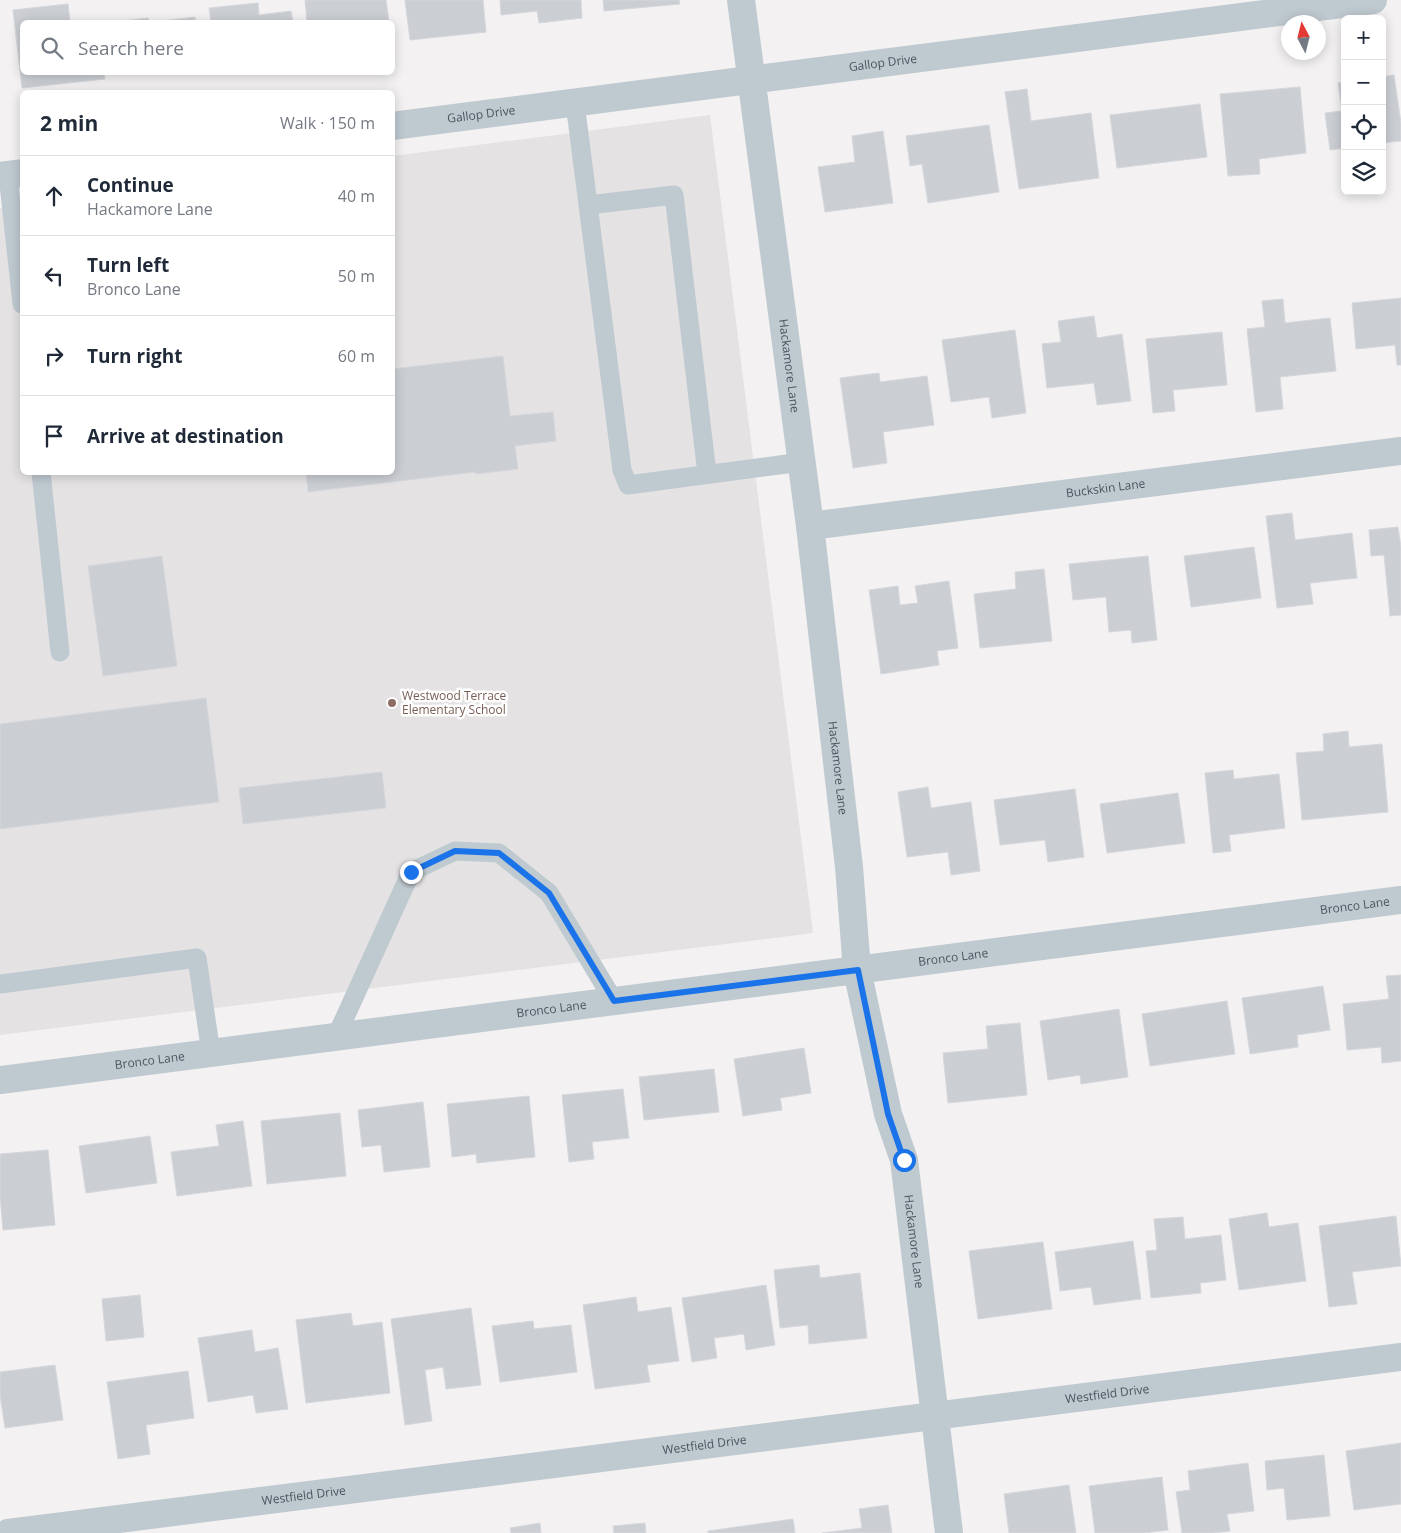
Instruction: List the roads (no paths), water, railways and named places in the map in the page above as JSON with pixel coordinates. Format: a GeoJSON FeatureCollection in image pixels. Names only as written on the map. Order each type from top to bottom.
{"type":"FeatureCollection","features":[{"type":"Feature","properties":{"kind":"street","name":"Hackamore Lane"},"geometry":{"type":"LineString","coordinates":[[741,0],[810,526],[850,867],[858,970],[888,1114],[904,1160],[949,1533]]}},
{"type":"Feature","properties":{"kind":"street","name":"Gallop Drive"},"geometry":{"type":"LineString","coordinates":[[395,126],[1373,0]]}},
{"type":"Feature","properties":{"kind":"street","name":"Buckskin Lane"},"geometry":{"type":"LineString","coordinates":[[810,526],[1401,451]]}},
{"type":"Feature","properties":{"kind":"street","name":"Bronco Lane"},"geometry":{"type":"LineString","coordinates":[[0,1080],[1401,900]]}},
{"type":"Feature","properties":{"kind":"street","name":"Westfield Drive"},"geometry":{"type":"LineString","coordinates":[[8,1533],[1401,1357]]}},
{"type":"Feature","properties":{"kind":"lane"},"geometry":{"type":"LineString","coordinates":[[576,103],[622,470],[628,485],[802,462]]}},
{"type":"Feature","properties":{"kind":"lane"},"geometry":{"type":"LineString","coordinates":[[10,175],[20,282]]}},
{"type":"Feature","properties":{"kind":"lane"},"geometry":{"type":"LineString","coordinates":[[588,205],[674,195],[707,474]]}},
{"type":"Feature","properties":{"kind":"lane"},"geometry":{"type":"LineString","coordinates":[[41,475],[60,652]]}},
{"type":"Feature","properties":{"kind":"lane"},"geometry":{"type":"LineString","coordinates":[[336,1037],[411,872],[455,851],[499,853],[549,893],[614,1001]]}},
{"type":"Feature","properties":{"kind":"lane"},"geometry":{"type":"LineString","coordinates":[[0,984],[197,958],[212,1053]]}},
{"type":"Feature","properties":{"kind":"place","name":"Westwood Terrace Elementary School"},"geometry":{"type":"Point","coordinates":[392,703]}}]}
